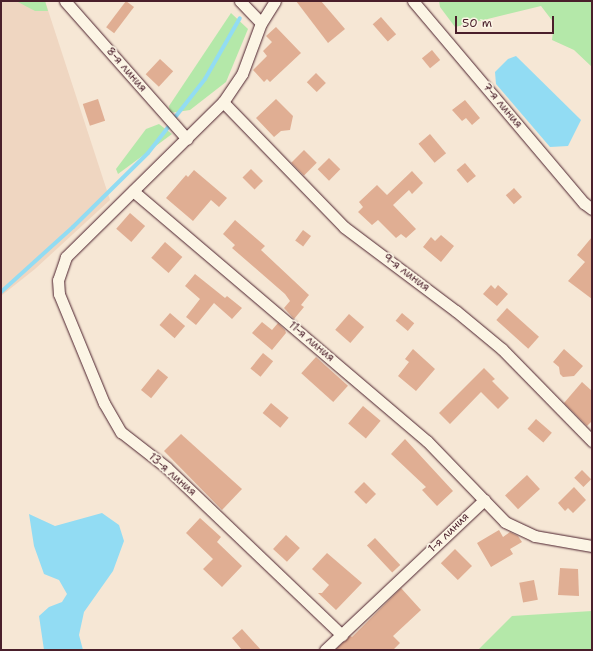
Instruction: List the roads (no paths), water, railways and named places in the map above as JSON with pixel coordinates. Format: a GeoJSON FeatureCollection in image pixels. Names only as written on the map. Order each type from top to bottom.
{"type":"FeatureCollection","features":[{"type":"Feature","properties":{"kind":"street","name":"8-я линия"},"geometry":{"type":"LineString","coordinates":[[65,1],[187,139]]}},
{"type":"Feature","properties":{"kind":"street"},"geometry":{"type":"LineString","coordinates":[[240,1],[260,23]]}},
{"type":"Feature","properties":{"kind":"street"},"geometry":{"type":"LineString","coordinates":[[133,191],[223,102],[242,74],[260,23],[275,1]]}},
{"type":"Feature","properties":{"kind":"street","name":"7-я линия"},"geometry":{"type":"LineString","coordinates":[[413,1],[592,209]]}},
{"type":"Feature","properties":{"kind":"street","name":"9-я линия"},"geometry":{"type":"LineString","coordinates":[[223,102],[344,227],[456,310],[496,345],[592,440]]}},
{"type":"Feature","properties":{"kind":"street","name":"13-я линия"},"geometry":{"type":"LineString","coordinates":[[133,191],[66,257],[58,280],[59,294],[104,403],[122,432],[167,468],[342,635]]}},
{"type":"Feature","properties":{"kind":"street","name":"11-я линия"},"geometry":{"type":"LineString","coordinates":[[133,191],[427,441],[484,500]]}},
{"type":"Feature","properties":{"kind":"street"},"geometry":{"type":"LineString","coordinates":[[484,500],[506,522],[535,536],[592,546]]}},
{"type":"Feature","properties":{"kind":"street","name":"1-я линия"},"geometry":{"type":"LineString","coordinates":[[325,650],[484,500]]}},
{"type":"Feature","properties":{"kind":"water"},"geometry":{"type":"Polygon","coordinates":[[[516,56],[581,120],[568,146],[550,147],[496,84],[495,72],[508,59],[516,56]]]}},
{"type":"Feature","properties":{"kind":"water"},"geometry":{"type":"Polygon","coordinates":[[[102,513],[119,525],[124,541],[113,571],[84,612],[79,635],[83,650],[44,650],[39,616],[49,607],[62,602],[67,594],[59,580],[44,574],[34,546],[29,514],[55,526],[102,513]]]}},
{"type":"Feature","properties":{"kind":"waterway"},"geometry":{"type":"LineString","coordinates":[[176,116],[205,79],[240,18]]}},
{"type":"Feature","properties":{"kind":"waterway"},"geometry":{"type":"LineString","coordinates":[[1,292],[73,227],[148,153],[168,127]]}}]}
